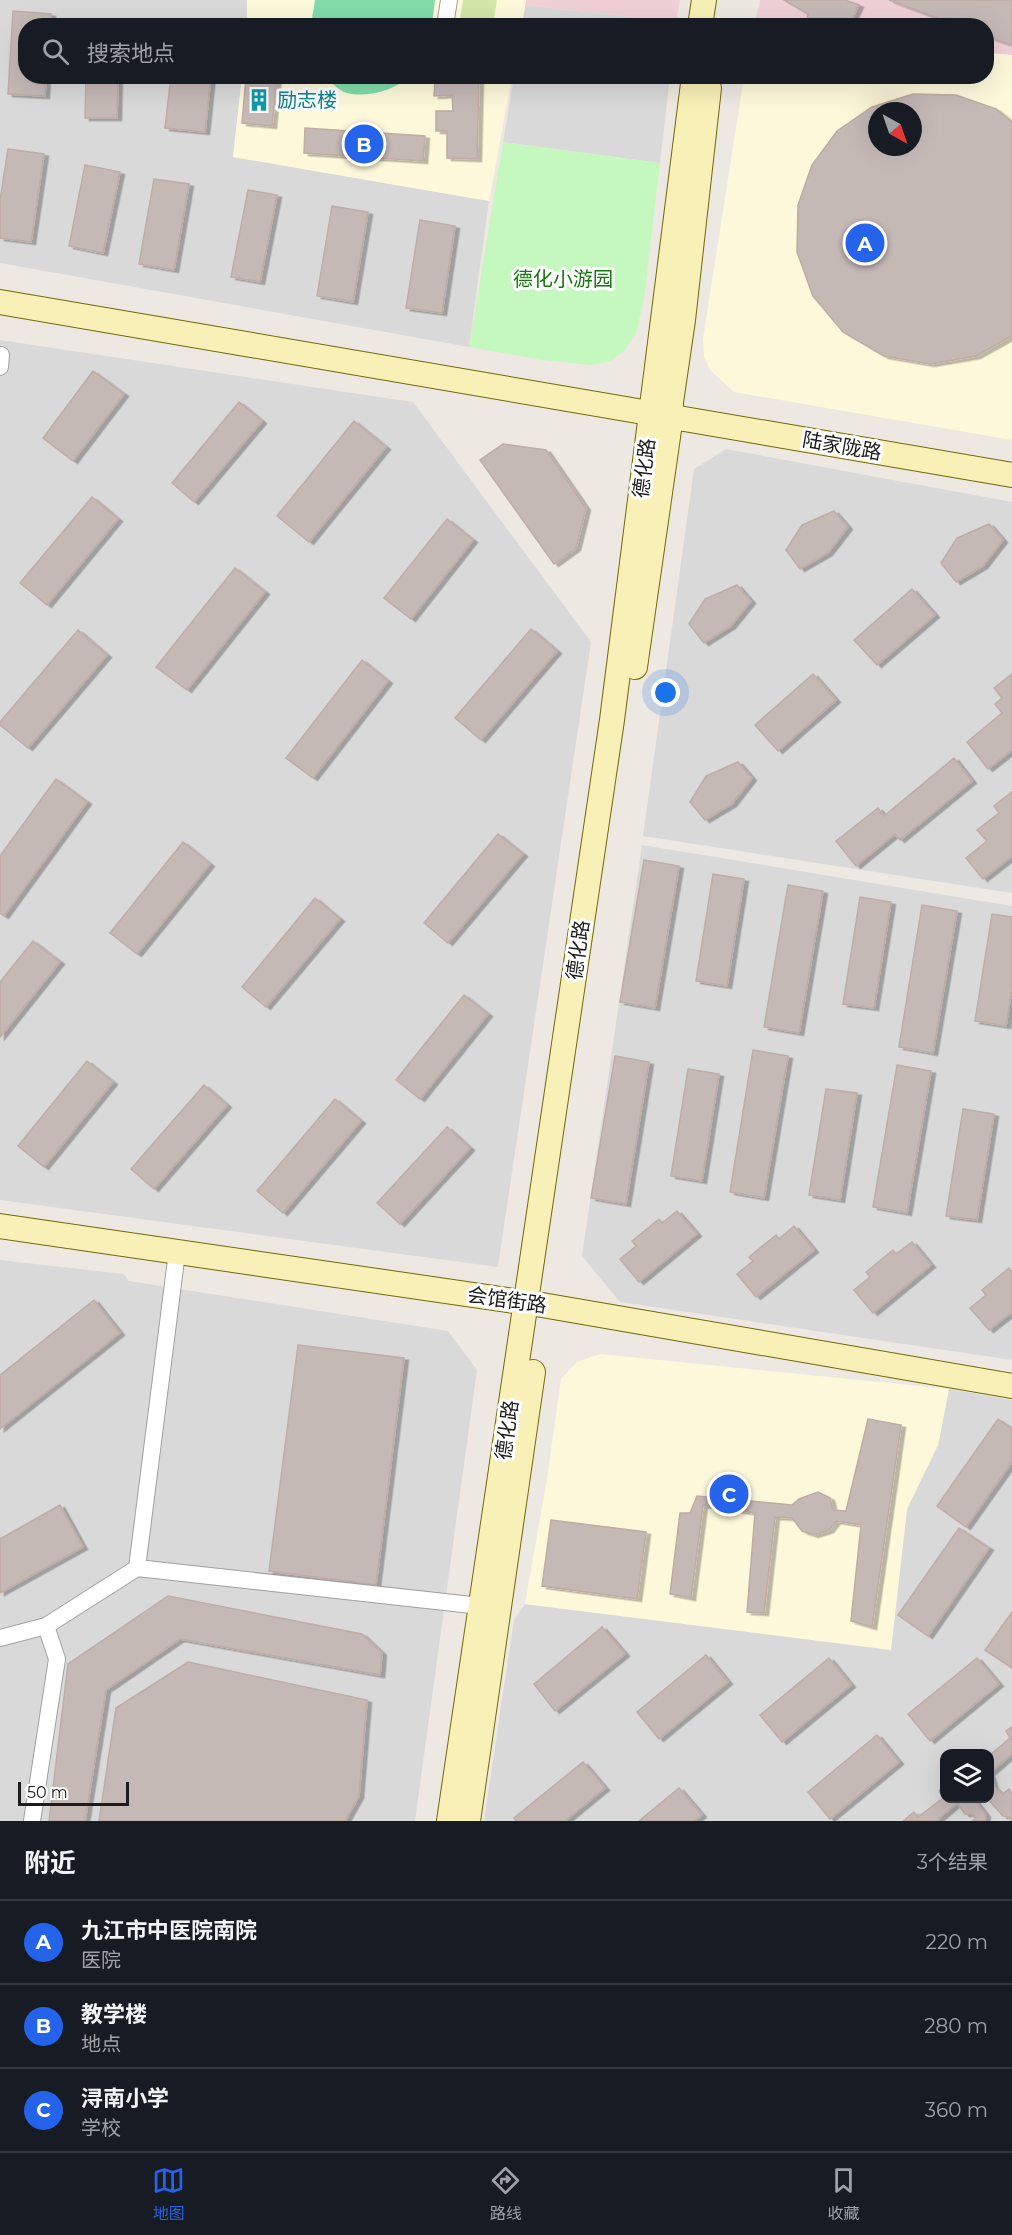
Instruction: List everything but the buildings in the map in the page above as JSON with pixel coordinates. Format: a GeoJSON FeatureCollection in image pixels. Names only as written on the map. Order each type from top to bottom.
{"type":"FeatureCollection","features":[{"type":"Feature","properties":{"kind":"street"},"geometry":{"type":"LineString","coordinates":[[446,18],[449,0]]}},
{"type":"Feature","properties":{"kind":"street"},"geometry":{"type":"LineString","coordinates":[[701,18],[704,0]]}},
{"type":"Feature","properties":{"kind":"street"},"geometry":{"type":"LineString","coordinates":[[717,18],[719,0]]}},
{"type":"Feature","properties":{"kind":"street","name":"德化路"},"geometry":{"type":"LineString","coordinates":[[468,1821],[612,720],[661,407],[693,84]]}},
{"type":"Feature","properties":{"kind":"street","name":"德化路"},"geometry":{"type":"LineString","coordinates":[[661,407],[683,320],[709,84]]}},
{"type":"Feature","properties":{"kind":"street"},"geometry":{"type":"LineString","coordinates":[[0,287],[661,407]]}},
{"type":"Feature","properties":{"kind":"street"},"geometry":{"type":"LineString","coordinates":[[0,302],[661,407]]}},
{"type":"Feature","properties":{"kind":"street","name":"陆家陇路"},"geometry":{"type":"LineString","coordinates":[[661,407],[1012,475]]}},
{"type":"Feature","properties":{"kind":"street","name":"会馆街路"},"geometry":{"type":"LineString","coordinates":[[0,1226],[534,1304],[1012,1386]]}},
{"type":"Feature","properties":{"kind":"street"},"geometry":{"type":"LineString","coordinates":[[137,1568],[177,1252]]}},
{"type":"Feature","properties":{"kind":"street","name":"德化路"},"geometry":{"type":"LineString","coordinates":[[449,1821],[481,1606],[534,1304]]}},
{"type":"Feature","properties":{"kind":"street"},"geometry":{"type":"LineString","coordinates":[[0,1638],[46,1626],[137,1568],[481,1606]]}},
{"type":"Feature","properties":{"kind":"street"},"geometry":{"type":"LineString","coordinates":[[32,1821],[57,1659],[46,1626]]}},
{"type":"Feature","properties":{"kind":"shaded area"},"geometry":{"type":"Polygon","coordinates":[[[0,0],[247,0],[247,18],[18,18],[18,84],[241,84],[233,157],[489,201],[469,347],[0,263],[0,0]]]}},
{"type":"Feature","properties":{"kind":"shaded area"},"geometry":{"type":"Polygon","coordinates":[[[247,0],[526,0],[523,18],[247,18],[247,0]]]}},
{"type":"Feature","properties":{"kind":"shaded area"},"geometry":{"type":"Polygon","coordinates":[[[526,0],[680,0],[677,18],[640,18],[525,5],[526,0]]]}},
{"type":"Feature","properties":{"kind":"shaded area"},"geometry":{"type":"Polygon","coordinates":[[[760,0],[1012,0],[1012,55],[994,54],[994,18],[756,18],[760,0]]]}},
{"type":"Feature","properties":{"kind":"shaded area"},"geometry":{"type":"Polygon","coordinates":[[[525,5],[640,18],[523,18],[525,5]]]}},
{"type":"Feature","properties":{"kind":"shaded area"},"geometry":{"type":"Polygon","coordinates":[[[994,54],[1012,55],[1012,440],[734,392],[710,370],[704,357],[703,339],[743,84],[994,84],[994,54]]]}},
{"type":"Feature","properties":{"kind":"shaded area"},"geometry":{"type":"Polygon","coordinates":[[[241,84],[511,84],[489,201],[233,157],[241,84]]]}},
{"type":"Feature","properties":{"kind":"shaded area"},"geometry":{"type":"Polygon","coordinates":[[[513,84],[669,84],[660,163],[503,142],[513,84]]]}},
{"type":"Feature","properties":{"kind":"shaded area"},"geometry":{"type":"Polygon","coordinates":[[[0,340],[413,402],[591,642],[498,1267],[0,1200],[0,340]]]}},
{"type":"Feature","properties":{"kind":"shaded area"},"geometry":{"type":"Polygon","coordinates":[[[726,449],[1012,502],[1012,893],[643,836],[694,469],[726,449]]]}},
{"type":"Feature","properties":{"kind":"shaded area"},"geometry":{"type":"Polygon","coordinates":[[[642,845],[1012,906],[1012,1360],[620,1302],[582,1256],[642,845]]]}},
{"type":"Feature","properties":{"kind":"shaded area"},"geometry":{"type":"Polygon","coordinates":[[[0,1260],[124,1274],[129,1281],[448,1331],[477,1370],[415,1821],[0,1821],[0,1260]]]}},
{"type":"Feature","properties":{"kind":"shaded area"},"geometry":{"type":"Polygon","coordinates":[[[600,1354],[949,1389],[938,1445],[907,1509],[891,1650],[525,1604],[547,1479],[561,1379],[577,1362],[600,1354]]]}},
{"type":"Feature","properties":{"kind":"shaded area"},"geometry":{"type":"Polygon","coordinates":[[[949,1389],[1012,1400],[1012,1821],[484,1821],[514,1620],[525,1604],[890,1649],[907,1509],[938,1445],[949,1389]]]}},
{"type":"Feature","properties":{"kind":"green space"},"geometry":{"type":"Polygon","coordinates":[[[315,0],[435,0],[433,18],[312,18],[315,0]]]}},
{"type":"Feature","properties":{"kind":"green space"},"geometry":{"type":"Polygon","coordinates":[[[463,0],[497,0],[494,18],[460,18],[463,0]]]}},
{"type":"Feature","properties":{"kind":"green space"},"geometry":{"type":"Polygon","coordinates":[[[333,84],[400,84],[372,94],[355,94],[333,84]]]}},
{"type":"Feature","properties":{"kind":"green space","name":"德化小游园"},"geometry":{"type":"Polygon","coordinates":[[[503,142],[660,163],[644,299],[636,333],[625,350],[611,361],[591,365],[542,360],[469,347],[503,142]]]}},
{"type":"Feature","properties":{"kind":"place","name":"励志楼"},"geometry":{"type":"Point","coordinates":[259,100]}},
{"type":"Feature","properties":{"kind":"place","name":"教学楼"},"geometry":{"type":"Point","coordinates":[364,144]}},
{"type":"Feature","properties":{"kind":"place","name":"九江市中医院南院"},"geometry":{"type":"Point","coordinates":[865,243]}},
{"type":"Feature","properties":{"kind":"place","name":"浔南小学"},"geometry":{"type":"Point","coordinates":[729,1494]}}]}
